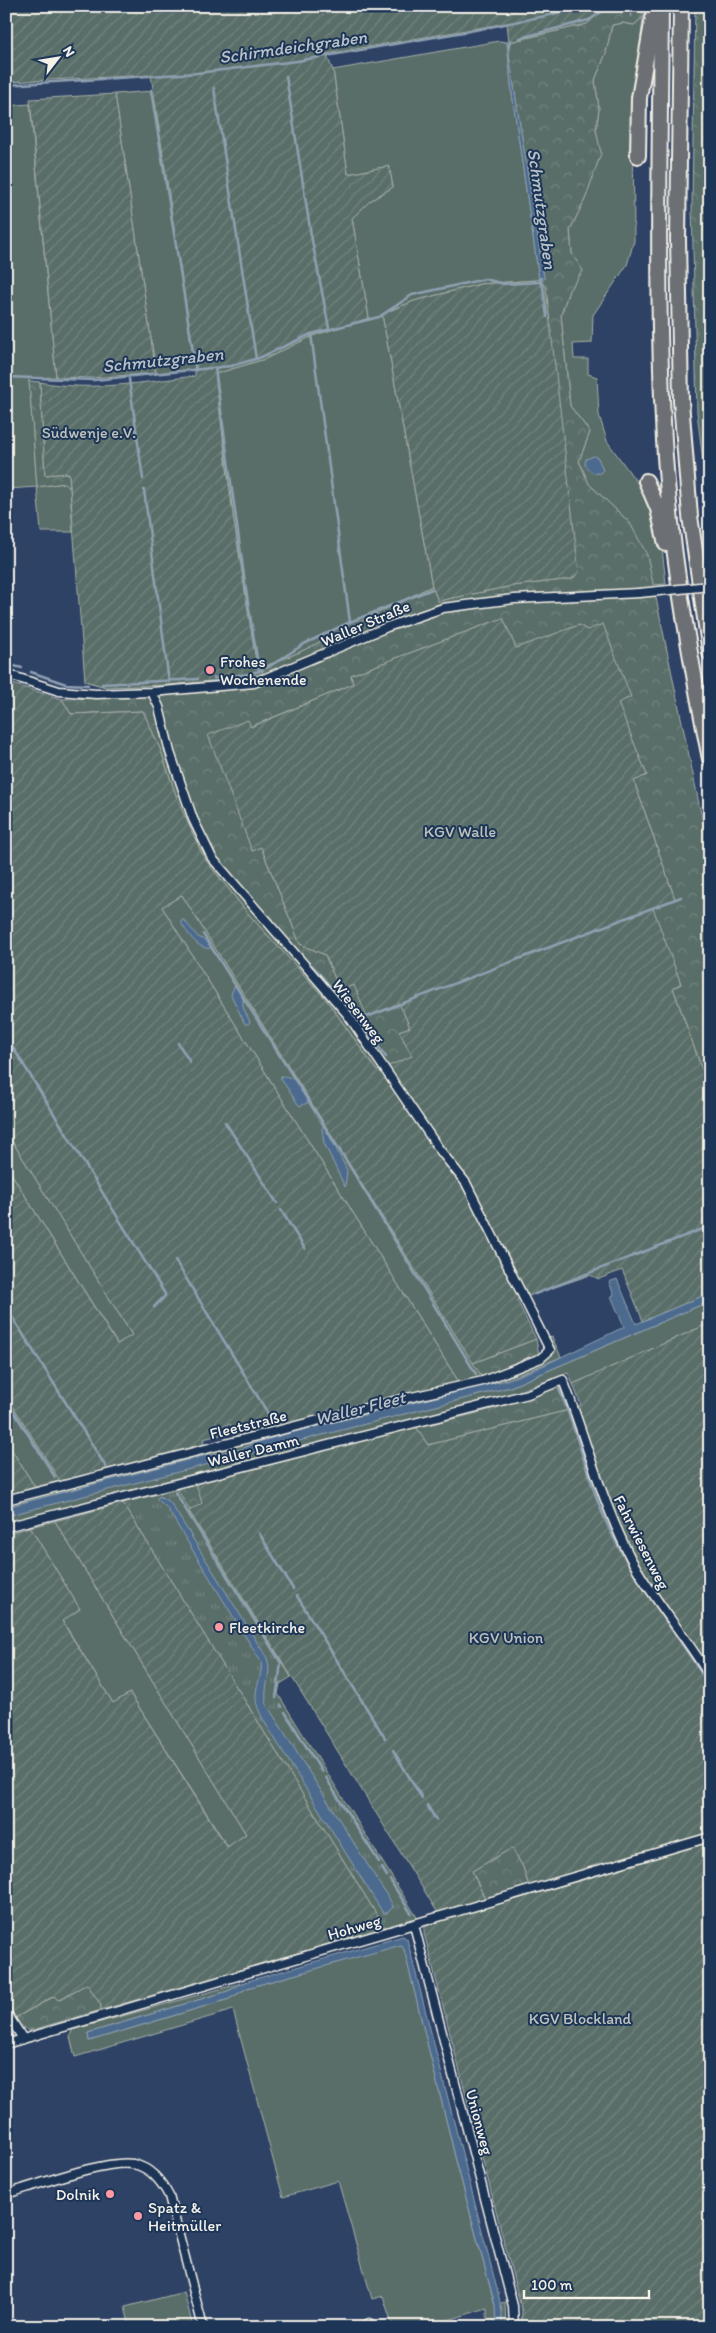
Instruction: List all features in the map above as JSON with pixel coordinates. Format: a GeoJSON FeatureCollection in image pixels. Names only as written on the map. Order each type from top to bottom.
{"type":"FeatureCollection","features":[{"type":"Feature","properties":{"kind":"highway"},"geometry":{"type":"LineString","coordinates":[[638,156],[639,98],[655,6]]}},
{"type":"Feature","properties":{"kind":"highway"},"geometry":{"type":"LineString","coordinates":[[661,6],[660,342],[664,441],[682,609],[710,759]]}},
{"type":"Feature","properties":{"kind":"highway"},"geometry":{"type":"LineString","coordinates":[[681,6],[678,240],[681,401],[686,472],[702,608],[710,653]]}},
{"type":"Feature","properties":{"kind":"highway"},"geometry":{"type":"LineString","coordinates":[[646,481],[658,509],[666,544],[678,573]]}},
{"type":"Feature","properties":{"kind":"highway"},"geometry":{"type":"LineString","coordinates":[[702,608],[710,626]]}},
{"type":"Feature","properties":{"kind":"street","name":"Waller Straße"},"geometry":{"type":"LineString","coordinates":[[6,674],[59,691],[96,694],[152,692],[254,683],[387,627],[443,608],[514,599],[608,596],[710,586]]}},
{"type":"Feature","properties":{"kind":"street","name":"Wiesenweg"},"geometry":{"type":"LineString","coordinates":[[152,692],[159,706],[170,752],[193,819],[212,858],[348,1015],[434,1141],[466,1183],[550,1350]]}},
{"type":"Feature","properties":{"kind":"street","name":"Fleetstraße"},"geometry":{"type":"LineString","coordinates":[[6,1500],[394,1401],[483,1381],[541,1358],[550,1350]]}},
{"type":"Feature","properties":{"kind":"street","name":"Waller Damm"},"geometry":{"type":"LineString","coordinates":[[6,1527],[528,1394],[563,1380]]}},
{"type":"Feature","properties":{"kind":"street","name":"Fahrwiesenweg"},"geometry":{"type":"LineString","coordinates":[[563,1380],[602,1495],[617,1531],[659,1605],[710,1678]]}},
{"type":"Feature","properties":{"kind":"street","name":"Hohweg"},"geometry":{"type":"LineString","coordinates":[[6,2044],[710,1837]]}},
{"type":"Feature","properties":{"kind":"street","name":"Unionweg"},"geometry":{"type":"LineString","coordinates":[[414,1925],[513,2306],[514,2327]]}},
{"type":"Feature","properties":{"kind":"street"},"geometry":{"type":"LineString","coordinates":[[6,2012],[23,2039]]}},
{"type":"Feature","properties":{"kind":"street"},"geometry":{"type":"LineString","coordinates":[[6,2194],[81,2172],[120,2164],[133,2164],[147,2170],[160,2180],[169,2196],[202,2327]]}},
{"type":"Feature","properties":{"kind":"green space","name":"Südwenje e.V."},"geometry":{"type":"Polygon","coordinates":[[[6,6],[595,6],[600,12],[587,24],[509,42],[507,23],[326,54],[333,70],[348,174],[389,166],[393,187],[370,201],[352,218],[369,318],[312,336],[265,359],[215,374],[233,515],[255,655],[263,673],[245,678],[167,685],[106,687],[85,681],[69,473],[45,475],[40,382],[79,386],[118,385],[195,376],[195,369],[151,75],[6,82],[6,6]]]}},
{"type":"Feature","properties":{"kind":"green space"},"geometry":{"type":"Polygon","coordinates":[[[595,6],[643,6],[643,17],[634,25],[623,23],[612,25],[606,53],[595,80],[599,109],[596,130],[601,153],[586,197],[570,230],[572,254],[583,271],[569,290],[561,315],[570,406],[590,432],[579,461],[589,484],[630,523],[647,555],[710,856],[710,1092],[673,988],[681,984],[652,908],[675,899],[634,781],[647,775],[617,703],[630,697],[587,630],[579,625],[516,649],[503,618],[351,675],[353,684],[250,727],[247,720],[252,851],[261,847],[300,944],[325,955],[340,990],[354,985],[399,1003],[410,1027],[399,1031],[610,979],[377,1071],[325,998],[250,916],[204,858],[178,801],[161,751],[143,711],[71,714],[62,699],[164,696],[166,685],[106,687],[85,681],[255,655],[261,668],[300,652],[432,586],[438,601],[512,586],[572,579],[398,307],[457,290],[537,286],[544,278],[509,55],[509,42],[587,24],[600,12],[595,6]]]}},
{"type":"Feature","properties":{"kind":"green space"},"geometry":{"type":"Polygon","coordinates":[[[695,6],[710,6],[710,520],[697,412],[692,206],[695,6]]]}},
{"type":"Feature","properties":{"kind":"green space"},"geometry":{"type":"Polygon","coordinates":[[[643,17],[633,113],[634,241],[627,265],[593,315],[592,343],[573,344],[574,359],[588,359],[588,374],[597,377],[599,415],[607,441],[648,498],[662,548],[666,584],[652,585],[630,523],[589,484],[579,461],[590,432],[570,406],[561,315],[569,290],[583,271],[572,254],[570,230],[586,197],[600,153],[596,130],[599,109],[595,80],[606,53],[612,25],[623,23],[634,25],[643,17]]]}},
{"type":"Feature","properties":{"kind":"green space"},"geometry":{"type":"Polygon","coordinates":[[[499,41],[507,42],[512,93],[539,278],[537,280],[480,284],[414,301],[382,314],[432,586],[300,652],[261,668],[255,655],[233,515],[215,374],[265,359],[312,336],[369,318],[352,218],[370,201],[393,187],[389,166],[348,174],[333,70],[499,41]]]}},
{"type":"Feature","properties":{"kind":"green space"},"geometry":{"type":"Polygon","coordinates":[[[153,91],[195,369],[156,373],[115,94],[153,91]]]}},
{"type":"Feature","properties":{"kind":"green space"},"geometry":{"type":"Polygon","coordinates":[[[115,94],[156,373],[91,378],[56,377],[30,99],[115,94]]]}},
{"type":"Feature","properties":{"kind":"green space"},"geometry":{"type":"Polygon","coordinates":[[[30,104],[56,377],[29,378],[37,487],[7,489],[8,568],[6,568],[6,106],[30,104]]]}},
{"type":"Feature","properties":{"kind":"green space"},"geometry":{"type":"Polygon","coordinates":[[[539,278],[546,288],[579,573],[572,579],[512,586],[438,601],[432,586],[382,314],[414,301],[480,284],[537,280],[539,278]]]}},
{"type":"Feature","properties":{"kind":"green space"},"geometry":{"type":"Polygon","coordinates":[[[29,381],[40,382],[45,475],[69,473],[70,488],[64,483],[37,487],[29,381]]]}},
{"type":"Feature","properties":{"kind":"green space"},"geometry":{"type":"Polygon","coordinates":[[[64,483],[70,488],[73,532],[41,532],[37,487],[64,483]]]}},
{"type":"Feature","properties":{"kind":"green space","name":"KGV Walle"},"geometry":{"type":"Polygon","coordinates":[[[503,618],[516,648],[579,625],[587,630],[603,624],[631,697],[618,703],[647,775],[634,781],[675,899],[653,908],[681,984],[673,988],[710,1092],[710,1103],[702,1106],[710,1127],[710,1293],[643,1321],[622,1270],[599,1279],[590,1275],[517,1300],[536,1339],[473,1363],[182,895],[162,907],[460,1384],[373,1401],[237,1436],[230,1424],[225,1426],[229,1433],[203,1439],[204,1444],[60,1481],[6,1395],[6,1165],[117,1344],[132,1335],[6,1131],[6,682],[62,699],[71,714],[143,711],[161,751],[178,801],[204,858],[250,916],[325,998],[377,1071],[412,1056],[399,1031],[410,1027],[399,1003],[367,1017],[354,985],[340,990],[325,955],[300,944],[261,847],[252,851],[208,735],[248,720],[251,727],[353,684],[351,675],[503,618]]]}},
{"type":"Feature","properties":{"kind":"green space"},"geometry":{"type":"Polygon","coordinates":[[[182,895],[482,1377],[460,1384],[162,907],[182,895]]]}},
{"type":"Feature","properties":{"kind":"green space"},"geometry":{"type":"Polygon","coordinates":[[[710,1103],[710,1127],[702,1106],[710,1103]]]}},
{"type":"Feature","properties":{"kind":"green space"},"geometry":{"type":"Polygon","coordinates":[[[6,1131],[132,1335],[118,1345],[6,1165],[6,1131]]]}},
{"type":"Feature","properties":{"kind":"green space"},"geometry":{"type":"Polygon","coordinates":[[[710,1301],[710,1323],[573,1384],[568,1373],[513,1393],[6,1523],[6,1516],[74,1497],[510,1387],[710,1301]]]}},
{"type":"Feature","properties":{"kind":"green space","name":"KGV Union"},"geometry":{"type":"Polygon","coordinates":[[[710,1323],[710,1832],[529,1886],[523,1867],[512,1848],[472,1871],[485,1899],[438,1913],[189,1511],[202,1503],[196,1484],[416,1427],[428,1445],[569,1410],[581,1405],[573,1384],[710,1323]]]}},
{"type":"Feature","properties":{"kind":"green space"},"geometry":{"type":"Polygon","coordinates":[[[552,1337],[561,1357],[506,1380],[286,1434],[242,1449],[199,1457],[6,1507],[6,1504],[484,1382],[542,1362],[548,1356],[547,1339],[552,1337]]]}},
{"type":"Feature","properties":{"kind":"green space"},"geometry":{"type":"Polygon","coordinates":[[[536,1339],[539,1355],[482,1377],[473,1363],[536,1339]]]}},
{"type":"Feature","properties":{"kind":"green space"},"geometry":{"type":"Polygon","coordinates":[[[560,1386],[569,1410],[428,1445],[416,1427],[489,1410],[560,1386]]]}},
{"type":"Feature","properties":{"kind":"green space"},"geometry":{"type":"Polygon","coordinates":[[[6,1395],[25,1424],[82,1475],[35,1487],[6,1441],[6,1395]]]}},
{"type":"Feature","properties":{"kind":"green space"},"geometry":{"type":"Polygon","coordinates":[[[6,1441],[35,1487],[6,1495],[6,1441]]]}},
{"type":"Feature","properties":{"kind":"green space"},"geometry":{"type":"Polygon","coordinates":[[[196,1484],[203,1503],[189,1511],[177,1489],[196,1484]]]}},
{"type":"Feature","properties":{"kind":"green space"},"geometry":{"type":"Polygon","coordinates":[[[177,1489],[291,1677],[280,1684],[278,1694],[418,1919],[385,1928],[123,1503],[177,1489]]]}},
{"type":"Feature","properties":{"kind":"green space"},"geometry":{"type":"Polygon","coordinates":[[[123,1503],[385,1928],[101,2010],[101,2005],[87,1984],[58,2000],[54,1996],[15,2018],[6,2003],[6,1534],[30,1527],[80,1609],[62,1621],[113,1703],[130,1693],[227,1847],[246,1834],[55,1521],[123,1503]]]}},
{"type":"Feature","properties":{"kind":"green space"},"geometry":{"type":"Polygon","coordinates":[[[55,1521],[246,1834],[228,1847],[130,1693],[113,1703],[62,1620],[80,1609],[30,1527],[55,1521]]]}},
{"type":"Feature","properties":{"kind":"green space","name":"KGV Blockland"},"geometry":{"type":"Polygon","coordinates":[[[710,1842],[710,2327],[521,2327],[522,2311],[424,1928],[428,1925],[710,1842]]]}},
{"type":"Feature","properties":{"kind":"green space"},"geometry":{"type":"Polygon","coordinates":[[[512,1848],[523,1867],[529,1886],[485,1899],[472,1871],[512,1848]]]}},
{"type":"Feature","properties":{"kind":"green space"},"geometry":{"type":"Polygon","coordinates":[[[398,1945],[404,1948],[457,2164],[495,2305],[505,2302],[506,2327],[487,2327],[487,2308],[426,2327],[393,2327],[383,2296],[372,2299],[338,2181],[283,2197],[233,2010],[75,2057],[70,2037],[72,2030],[245,1982],[228,1991],[88,2033],[89,2041],[229,1999],[247,1988],[398,1945]]]}},
{"type":"Feature","properties":{"kind":"green space"},"geometry":{"type":"Polygon","coordinates":[[[87,1984],[101,2005],[101,2010],[29,2031],[20,2025],[15,2018],[55,1996],[58,2000],[87,1984]]]}},
{"type":"Feature","properties":{"kind":"green space"},"geometry":{"type":"Polygon","coordinates":[[[184,2292],[193,2327],[130,2327],[125,2307],[184,2292]]]}},
{"type":"Feature","properties":{"kind":"water"},"geometry":{"type":"Polygon","coordinates":[[[507,42],[509,42],[509,55],[544,278],[542,282],[539,278],[512,93],[507,42]]]}},
{"type":"Feature","properties":{"kind":"water"},"geometry":{"type":"Polygon","coordinates":[[[594,456],[598,458],[603,470],[600,473],[591,472],[585,464],[586,459],[594,456]]]}},
{"type":"Feature","properties":{"kind":"water"},"geometry":{"type":"Polygon","coordinates":[[[182,920],[198,937],[208,942],[212,948],[202,947],[198,944],[181,923],[182,920]]]}},
{"type":"Feature","properties":{"kind":"water"},"geometry":{"type":"Polygon","coordinates":[[[235,984],[243,998],[243,1007],[250,1022],[248,1024],[245,1024],[231,995],[235,984]]]}},
{"type":"Feature","properties":{"kind":"water"},"geometry":{"type":"Polygon","coordinates":[[[281,1076],[295,1081],[309,1102],[300,1106],[281,1079],[281,1076]]]}},
{"type":"Feature","properties":{"kind":"water"},"geometry":{"type":"Polygon","coordinates":[[[324,1125],[347,1170],[345,1187],[324,1143],[322,1128],[324,1125]]]}},
{"type":"Feature","properties":{"kind":"water"},"geometry":{"type":"Polygon","coordinates":[[[617,1279],[636,1324],[710,1293],[710,1301],[510,1387],[6,1516],[6,1507],[199,1457],[242,1449],[286,1434],[506,1380],[538,1368],[624,1327],[611,1296],[614,1295],[609,1282],[617,1279]]]}},
{"type":"Feature","properties":{"kind":"water"},"geometry":{"type":"Polygon","coordinates":[[[159,1496],[170,1502],[267,1658],[269,1670],[266,1693],[267,1705],[391,1902],[393,1907],[387,1913],[383,1913],[264,1721],[256,1701],[261,1662],[167,1508],[157,1499],[159,1496]]]}},
{"type":"Feature","properties":{"kind":"water"},"geometry":{"type":"Polygon","coordinates":[[[403,1936],[407,1939],[498,2293],[502,2311],[502,2327],[496,2327],[495,2305],[457,2164],[404,1949],[401,1945],[247,1988],[229,1999],[89,2041],[88,2033],[228,1991],[245,1982],[403,1936]]]}},
{"type":"Feature","properties":{"kind":"waterway","name":"Schirmdeichgraben"},"geometry":{"type":"LineString","coordinates":[[6,85],[197,73],[297,61],[475,30],[550,15],[579,6]]}},
{"type":"Feature","properties":{"kind":"waterway"},"geometry":{"type":"LineString","coordinates":[[631,6],[631,16]]}},
{"type":"Feature","properties":{"kind":"waterway","name":"Schmutzgraben"},"geometry":{"type":"LineString","coordinates":[[520,38],[589,20],[609,7]]}},
{"type":"Feature","properties":{"kind":"waterway","name":"Schmutzgraben"},"geometry":{"type":"LineString","coordinates":[[508,47],[511,40]]}},
{"type":"Feature","properties":{"kind":"waterway"},"geometry":{"type":"LineString","coordinates":[[286,76],[311,235],[329,328]]}},
{"type":"Feature","properties":{"kind":"waterway"},"geometry":{"type":"LineString","coordinates":[[214,88],[256,359]]}},
{"type":"Feature","properties":{"kind":"waterway"},"geometry":{"type":"LineString","coordinates":[[151,90],[196,370]]}},
{"type":"Feature","properties":{"kind":"waterway","name":"Schmutzgraben"},"geometry":{"type":"LineString","coordinates":[[6,377],[94,380],[231,366],[259,358],[311,334],[379,317],[412,295],[485,279],[504,284],[540,282],[541,278]]}},
{"type":"Feature","properties":{"kind":"waterway"},"geometry":{"type":"LineString","coordinates":[[540,282],[543,287],[547,317]]}},
{"type":"Feature","properties":{"kind":"waterway"},"geometry":{"type":"LineString","coordinates":[[311,334],[350,622]]}},
{"type":"Feature","properties":{"kind":"waterway"},"geometry":{"type":"LineString","coordinates":[[215,368],[259,671]]}},
{"type":"Feature","properties":{"kind":"waterway"},"geometry":{"type":"LineString","coordinates":[[129,379],[143,479]]}},
{"type":"Feature","properties":{"kind":"waterway"},"geometry":{"type":"LineString","coordinates":[[144,490],[169,682]]}},
{"type":"Feature","properties":{"kind":"waterway"},"geometry":{"type":"LineString","coordinates":[[267,668],[304,644],[350,622],[432,589]]}},
{"type":"Feature","properties":{"kind":"waterway"},"geometry":{"type":"LineString","coordinates":[[6,664],[22,668]]}},
{"type":"Feature","properties":{"kind":"waterway"},"geometry":{"type":"LineString","coordinates":[[214,678],[249,674],[263,670]]}},
{"type":"Feature","properties":{"kind":"waterway"},"geometry":{"type":"LineString","coordinates":[[31,672],[66,684],[88,685]]}},
{"type":"Feature","properties":{"kind":"waterway"},"geometry":{"type":"LineString","coordinates":[[102,684],[198,679]]}},
{"type":"Feature","properties":{"kind":"waterway"},"geometry":{"type":"LineString","coordinates":[[359,1020],[681,897]]}},
{"type":"Feature","properties":{"kind":"waterway"},"geometry":{"type":"LineString","coordinates":[[203,934],[352,1170],[476,1374]]}},
{"type":"Feature","properties":{"kind":"waterway"},"geometry":{"type":"LineString","coordinates":[[312,965],[359,1020],[386,1057]]}},
{"type":"Feature","properties":{"kind":"waterway"},"geometry":{"type":"LineString","coordinates":[[6,1036],[165,1294],[154,1307]]}},
{"type":"Feature","properties":{"kind":"waterway"},"geometry":{"type":"LineString","coordinates":[[178,1043],[190,1062]]}},
{"type":"Feature","properties":{"kind":"waterway"},"geometry":{"type":"LineString","coordinates":[[225,1122],[277,1203]]}},
{"type":"Feature","properties":{"kind":"waterway"},"geometry":{"type":"LineString","coordinates":[[281,1210],[305,1249]]}},
{"type":"Feature","properties":{"kind":"waterway"},"geometry":{"type":"LineString","coordinates":[[535,1294],[710,1226]]}},
{"type":"Feature","properties":{"kind":"waterway"},"geometry":{"type":"LineString","coordinates":[[175,1260],[270,1417]]}},
{"type":"Feature","properties":{"kind":"waterway"},"geometry":{"type":"LineString","coordinates":[[6,1307],[106,1467]]}},
{"type":"Feature","properties":{"kind":"waterway"},"geometry":{"type":"LineString","coordinates":[[559,1389],[600,1508],[618,1546],[710,1687]]}},
{"type":"Feature","properties":{"kind":"waterway"},"geometry":{"type":"LineString","coordinates":[[6,1399],[55,1477]]}},
{"type":"Feature","properties":{"kind":"waterway"},"geometry":{"type":"LineString","coordinates":[[175,1492],[281,1663],[276,1698]]}},
{"type":"Feature","properties":{"kind":"waterway"},"geometry":{"type":"LineString","coordinates":[[259,1533],[293,1589]]}},
{"type":"Feature","properties":{"kind":"waterway"},"geometry":{"type":"LineString","coordinates":[[297,1596],[385,1738]]}},
{"type":"Feature","properties":{"kind":"waterway"},"geometry":{"type":"LineString","coordinates":[[285,1712],[322,1772]]}},
{"type":"Feature","properties":{"kind":"waterway"},"geometry":{"type":"LineString","coordinates":[[393,1750],[422,1798]]}},
{"type":"Feature","properties":{"kind":"waterway"},"geometry":{"type":"LineString","coordinates":[[326,1777],[331,1786]]}},
{"type":"Feature","properties":{"kind":"waterway"},"geometry":{"type":"LineString","coordinates":[[332,1788],[351,1818]]}},
{"type":"Feature","properties":{"kind":"waterway"},"geometry":{"type":"LineString","coordinates":[[427,1805],[436,1820]]}},
{"type":"Feature","properties":{"kind":"waterway"},"geometry":{"type":"LineString","coordinates":[[352,1820],[379,1862]]}},
{"type":"Feature","properties":{"kind":"waterway"},"geometry":{"type":"LineString","coordinates":[[382,1868],[387,1876]]}},
{"type":"Feature","properties":{"kind":"waterway"},"geometry":{"type":"LineString","coordinates":[[390,1880],[411,1913]]}},
{"type":"Feature","properties":{"kind":"place","name":"Frohes Wochenende"},"geometry":{"type":"Point","coordinates":[210,670]}},
{"type":"Feature","properties":{"kind":"place","name":"Fleetkirche"},"geometry":{"type":"Point","coordinates":[219,1627]}},
{"type":"Feature","properties":{"kind":"place","name":"Dolnik"},"geometry":{"type":"Point","coordinates":[110,2194]}},
{"type":"Feature","properties":{"kind":"place","name":"Spatz & Heitmüller"},"geometry":{"type":"Point","coordinates":[138,2216]}},
{"type":"Feature","properties":{"kind":"water label","name":"Waller Fleet"},"geometry":{"type":"Point","coordinates":[360,1408]}}]}
